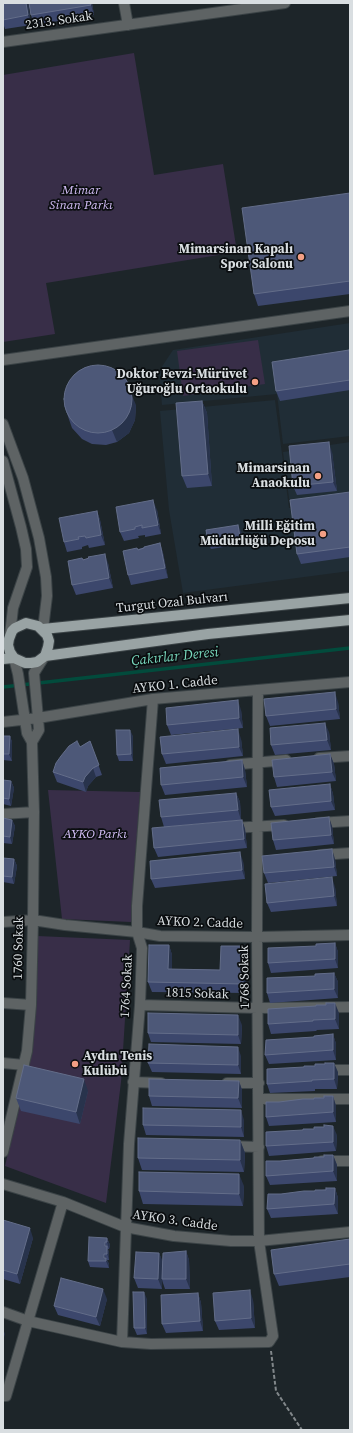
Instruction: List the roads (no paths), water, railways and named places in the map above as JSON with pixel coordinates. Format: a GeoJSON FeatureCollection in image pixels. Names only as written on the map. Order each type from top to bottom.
{"type":"FeatureCollection","features":[{"type":"Feature","properties":{"kind":"main road","name":"Turgut Ozal Bulvarı"},"geometry":{"type":"LineString","coordinates":[[7,635],[15,628],[26,623],[43,629],[350,598]]}},
{"type":"Feature","properties":{"kind":"main road"},"geometry":{"type":"LineString","coordinates":[[3,659],[14,658],[25,663],[31,663],[37,662],[45,656],[208,634],[350,620]]}},
{"type":"Feature","properties":{"kind":"main road"},"geometry":{"type":"LineString","coordinates":[[43,629],[47,634],[48,641],[45,656]]}},
{"type":"Feature","properties":{"kind":"main road"},"geometry":{"type":"LineString","coordinates":[[7,635],[8,646],[14,658]]}},
{"type":"Feature","properties":{"kind":"street"},"geometry":{"type":"LineString","coordinates":[[124,3],[128,25]]}},
{"type":"Feature","properties":{"kind":"street","name":"2313. Sokak"},"geometry":{"type":"LineString","coordinates":[[3,42],[286,3]]}},
{"type":"Feature","properties":{"kind":"street"},"geometry":{"type":"LineString","coordinates":[[3,360],[350,311]]}},
{"type":"Feature","properties":{"kind":"street"},"geometry":{"type":"LineString","coordinates":[[3,424],[23,478],[39,538],[46,577],[47,596],[43,629]]}},
{"type":"Feature","properties":{"kind":"street"},"geometry":{"type":"LineString","coordinates":[[3,461],[6,481],[26,550],[27,567],[13,608],[7,635]]}},
{"type":"Feature","properties":{"kind":"street"},"geometry":{"type":"LineString","coordinates":[[6,481],[23,478]]}},
{"type":"Feature","properties":{"kind":"street"},"geometry":{"type":"LineString","coordinates":[[32,742],[39,730],[34,673],[45,656]]}},
{"type":"Feature","properties":{"kind":"street"},"geometry":{"type":"LineString","coordinates":[[14,658],[22,694],[24,719],[27,733],[32,742]]}},
{"type":"Feature","properties":{"kind":"street","name":"AYKO 1. Cadde"},"geometry":{"type":"LineString","coordinates":[[3,722],[38,718],[153,699],[350,682]]}},
{"type":"Feature","properties":{"kind":"street","name":"1768 Sokak"},"geometry":{"type":"LineString","coordinates":[[122,1342],[151,1344],[270,1342],[273,1336],[259,1241],[262,1162],[259,1147],[259,1083],[263,1070],[258,1008],[257,937],[261,859],[257,826],[258,690]]}},
{"type":"Feature","properties":{"kind":"street","name":"1764 Sokak"},"geometry":{"type":"LineString","coordinates":[[122,1342],[125,1227],[133,1144],[133,1082],[140,1005],[142,948],[137,932],[137,906],[152,771],[153,699]]}},
{"type":"Feature","properties":{"kind":"street","name":"1760 Sokak"},"geometry":{"type":"LineString","coordinates":[[3,1152],[5,1134],[27,1051],[31,1005],[34,812],[32,742]]}},
{"type":"Feature","properties":{"kind":"street"},"geometry":{"type":"LineString","coordinates":[[312,758],[350,756]]}},
{"type":"Feature","properties":{"kind":"street"},"geometry":{"type":"LineString","coordinates":[[219,765],[296,760]]}},
{"type":"Feature","properties":{"kind":"street"},"geometry":{"type":"LineString","coordinates":[[3,814],[34,812]]}},
{"type":"Feature","properties":{"kind":"street"},"geometry":{"type":"LineString","coordinates":[[311,823],[350,821]]}},
{"type":"Feature","properties":{"kind":"street"},"geometry":{"type":"LineString","coordinates":[[219,829],[296,824]]}},
{"type":"Feature","properties":{"kind":"street"},"geometry":{"type":"LineString","coordinates":[[312,855],[350,853]]}},
{"type":"Feature","properties":{"kind":"street","name":"AYKO 2. Cadde"},"geometry":{"type":"LineString","coordinates":[[3,922],[33,920],[160,936],[257,937],[350,935]]}},
{"type":"Feature","properties":{"kind":"street"},"geometry":{"type":"LineString","coordinates":[[3,1003],[31,1005]]}},
{"type":"Feature","properties":{"kind":"street","name":"1815 Sokak"},"geometry":{"type":"LineString","coordinates":[[140,1005],[258,1008],[350,1007]]}},
{"type":"Feature","properties":{"kind":"street"},"geometry":{"type":"LineString","coordinates":[[3,1063],[24,1065]]}},
{"type":"Feature","properties":{"kind":"street"},"geometry":{"type":"LineString","coordinates":[[312,1070],[350,1070]]}},
{"type":"Feature","properties":{"kind":"street"},"geometry":{"type":"LineString","coordinates":[[133,1082],[173,1083]]}},
{"type":"Feature","properties":{"kind":"street"},"geometry":{"type":"LineString","coordinates":[[220,1083],[259,1083]]}},
{"type":"Feature","properties":{"kind":"street"},"geometry":{"type":"LineString","coordinates":[[259,1099],[350,1099]]}},
{"type":"Feature","properties":{"kind":"street"},"geometry":{"type":"LineString","coordinates":[[220,1146],[259,1147]]}},
{"type":"Feature","properties":{"kind":"street"},"geometry":{"type":"LineString","coordinates":[[312,1161],[350,1161]]}},
{"type":"Feature","properties":{"kind":"street","name":"AYKO 3. Cadde"},"geometry":{"type":"LineString","coordinates":[[3,1184],[63,1202],[125,1227],[174,1236],[231,1241],[259,1241],[350,1232]]}},
{"type":"Feature","properties":{"kind":"street"},"geometry":{"type":"LineString","coordinates":[[3,1396],[6,1396],[63,1202]]}},
{"type":"Feature","properties":{"kind":"street"},"geometry":{"type":"LineString","coordinates":[[3,1312],[28,1321],[122,1342]]}},
{"type":"Feature","properties":{"kind":"waterway","name":"Çakırlar Deresi"},"geometry":{"type":"LineString","coordinates":[[3,687],[350,648]]}},
{"type":"Feature","properties":{"kind":"place","name":"Mimarsinan Kapalı Spor Salonu"},"geometry":{"type":"Point","coordinates":[301,257]}},
{"type":"Feature","properties":{"kind":"place","name":"Doktor Fevzi-Mürüvet Uğuroğlu Ortaokulu"},"geometry":{"type":"Point","coordinates":[255,382]}},
{"type":"Feature","properties":{"kind":"place","name":"Mimarsinan Anaokulu"},"geometry":{"type":"Point","coordinates":[318,476]}},
{"type":"Feature","properties":{"kind":"place","name":"Milli Eğitim Müdürlüğü Deposu"},"geometry":{"type":"Point","coordinates":[323,534]}},
{"type":"Feature","properties":{"kind":"place","name":"Aydın Tenis Kulübü"},"geometry":{"type":"Point","coordinates":[75,1064]}},
{"type":"Feature","properties":{"kind":"park label","name":"Mimar Sinan Parkı"},"geometry":{"type":"Point","coordinates":[81,198]}},
{"type":"Feature","properties":{"kind":"park label","name":"AYKO Parkı"},"geometry":{"type":"Point","coordinates":[95,835]}}]}
